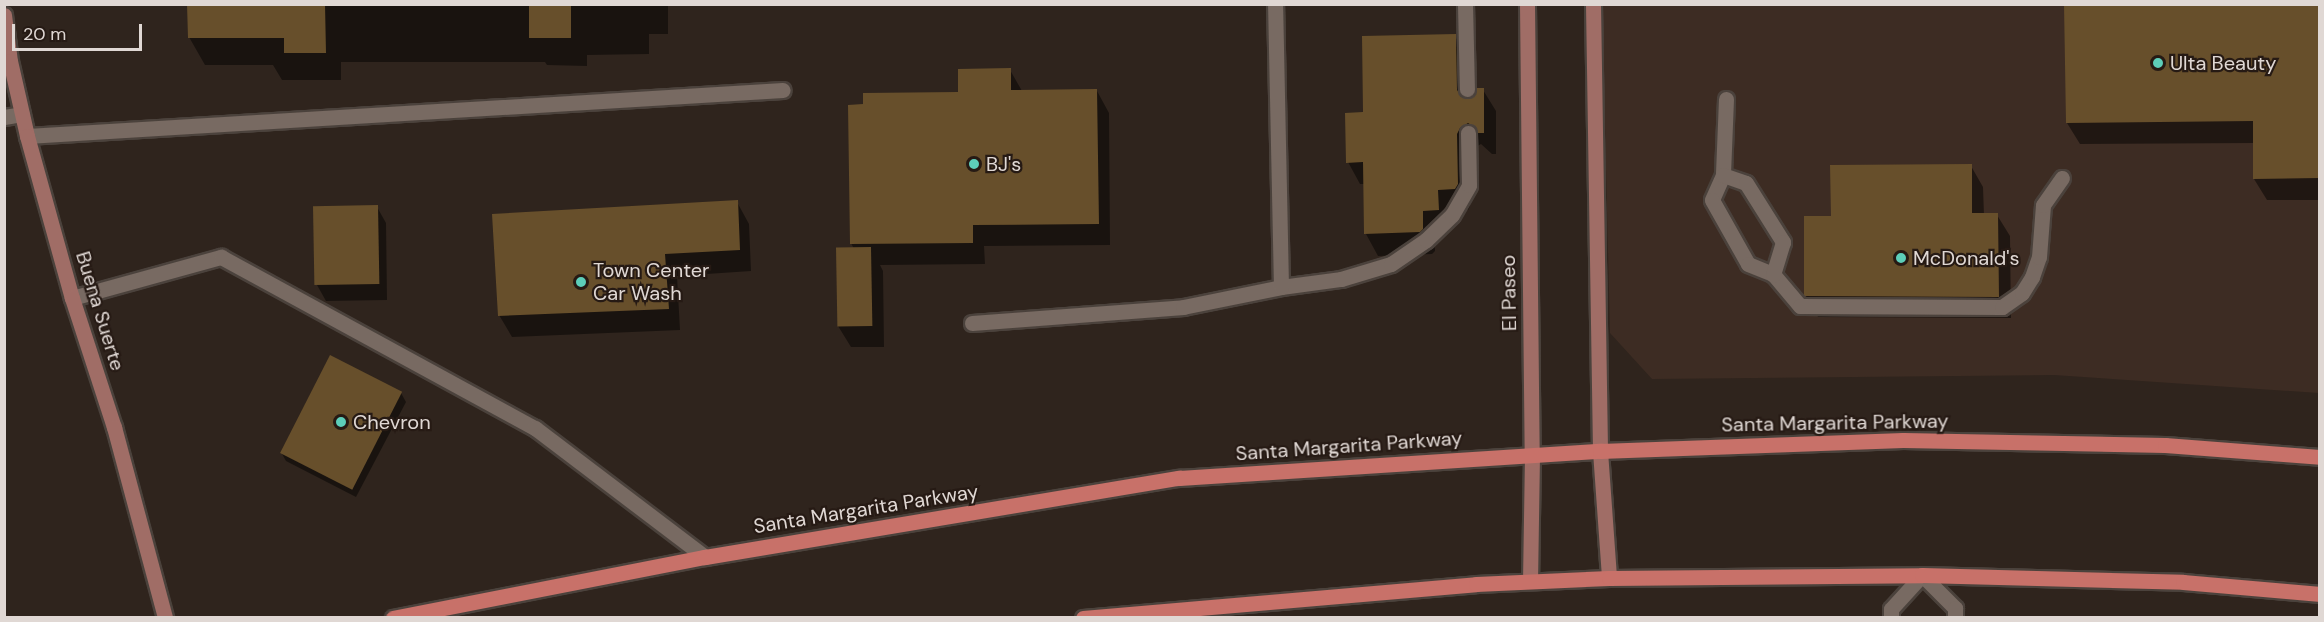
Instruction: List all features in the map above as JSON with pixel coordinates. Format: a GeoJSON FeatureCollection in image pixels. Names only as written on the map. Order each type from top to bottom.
{"type":"FeatureCollection","features":[{"type":"Feature","properties":{"kind":"main road","name":"Santa Margarita Parkway"},"geometry":{"type":"LineString","coordinates":[[393,618],[705,557],[1179,478],[1600,451],[1903,440],[2165,445],[2319,457]]}},
{"type":"Feature","properties":{"kind":"main road"},"geometry":{"type":"LineString","coordinates":[[1083,618],[1530,580],[1609,578],[1923,575],[2183,582],[2319,594]]}},
{"type":"Feature","properties":{"kind":"street"},"geometry":{"type":"LineString","coordinates":[[1275,4],[1281,287]]}},
{"type":"Feature","properties":{"kind":"street"},"geometry":{"type":"LineString","coordinates":[[1465,4],[1467,88]]}},
{"type":"Feature","properties":{"kind":"street","name":"El Paseo"},"geometry":{"type":"LineString","coordinates":[[1527,4],[1532,455],[1530,580]]}},
{"type":"Feature","properties":{"kind":"street"},"geometry":{"type":"LineString","coordinates":[[1593,4],[1600,451],[1609,578]]}},
{"type":"Feature","properties":{"kind":"street","name":"Buena Suerte"},"geometry":{"type":"LineString","coordinates":[[4,15],[8,61],[27,136],[72,298],[114,427],[165,618]]}},
{"type":"Feature","properties":{"kind":"street"},"geometry":{"type":"LineString","coordinates":[[27,136],[783,90]]}},
{"type":"Feature","properties":{"kind":"street"},"geometry":{"type":"LineString","coordinates":[[1726,99],[1723,175],[1712,200],[1749,264],[1773,273],[1800,306],[2002,308],[2022,293],[2032,277],[2038,257],[2043,206],[2062,178]]}},
{"type":"Feature","properties":{"kind":"street"},"geometry":{"type":"LineString","coordinates":[[4,117],[22,114]]}},
{"type":"Feature","properties":{"kind":"street"},"geometry":{"type":"LineString","coordinates":[[972,323],[1183,307],[1281,287],[1341,279],[1391,264],[1426,240],[1452,215],[1469,185],[1468,134]]}},
{"type":"Feature","properties":{"kind":"street"},"geometry":{"type":"LineString","coordinates":[[1723,175],[1746,183],[1783,242],[1773,273]]}},
{"type":"Feature","properties":{"kind":"street"},"geometry":{"type":"LineString","coordinates":[[72,298],[221,256],[535,428],[705,557]]}},
{"type":"Feature","properties":{"kind":"street"},"geometry":{"type":"LineString","coordinates":[[1891,618],[1891,609],[1923,575],[1955,608],[1955,618]]}},
{"type":"Feature","properties":{"kind":"shaded area"},"geometry":{"type":"Polygon","coordinates":[[[1602,5],[2319,5],[2319,393],[2054,375],[1652,379],[1610,333],[1602,5]]]}},
{"type":"Feature","properties":{"kind":"building"},"geometry":{"type":"Polygon","coordinates":[[[187,4],[325,4],[326,53],[284,53],[284,38],[188,38],[187,4]]]}},
{"type":"Feature","properties":{"kind":"building"},"geometry":{"type":"Polygon","coordinates":[[[529,4],[571,4],[571,38],[529,38],[529,4]]]}},
{"type":"Feature","properties":{"kind":"building","name":"Ulta Beauty"},"geometry":{"type":"Polygon","coordinates":[[[2064,4],[2319,4],[2319,178],[2253,179],[2253,121],[2066,123],[2064,4]]]}},
{"type":"Feature","properties":{"kind":"building"},"geometry":{"type":"Polygon","coordinates":[[[1456,34],[1457,90],[1462,97],[1468,99],[1475,94],[1477,88],[1484,88],[1484,133],[1478,133],[1476,128],[1468,123],[1460,128],[1457,134],[1458,184],[1455,189],[1438,190],[1439,210],[1423,211],[1423,229],[1420,232],[1364,234],[1363,162],[1346,163],[1345,113],[1363,112],[1362,36],[1456,34]]]}},
{"type":"Feature","properties":{"kind":"building","name":"BJ's"},"geometry":{"type":"Polygon","coordinates":[[[1011,68],[1011,90],[1097,89],[1099,224],[973,225],[973,243],[850,244],[848,105],[863,104],[863,93],[958,92],[958,69],[1011,68]]]}},
{"type":"Feature","properties":{"kind":"building","name":"McDonald's"},"geometry":{"type":"Polygon","coordinates":[[[1972,164],[1972,213],[1998,213],[1999,297],[1804,296],[1804,216],[1831,216],[1830,165],[1972,164]]]}},
{"type":"Feature","properties":{"kind":"building","name":"Town Center Car Wash"},"geometry":{"type":"Polygon","coordinates":[[[738,200],[740,250],[665,254],[669,309],[498,316],[492,214],[738,200]]]}},
{"type":"Feature","properties":{"kind":"building"},"geometry":{"type":"Polygon","coordinates":[[[378,205],[379,284],[314,285],[313,206],[378,205]]]}},
{"type":"Feature","properties":{"kind":"building"},"geometry":{"type":"Polygon","coordinates":[[[871,247],[872,326],[837,327],[836,248],[871,247]]]}},
{"type":"Feature","properties":{"kind":"building","name":"Chevron"},"geometry":{"type":"Polygon","coordinates":[[[330,355],[402,392],[352,490],[280,453],[330,355]]]}},
{"type":"Feature","properties":{"kind":"place","name":"Ulta Beauty"},"geometry":{"type":"Point","coordinates":[2158,63]}},
{"type":"Feature","properties":{"kind":"place","name":"BJ's"},"geometry":{"type":"Point","coordinates":[974,164]}},
{"type":"Feature","properties":{"kind":"place","name":"McDonald's"},"geometry":{"type":"Point","coordinates":[1901,258]}},
{"type":"Feature","properties":{"kind":"place","name":"Town Center Car Wash"},"geometry":{"type":"Point","coordinates":[581,282]}},
{"type":"Feature","properties":{"kind":"place","name":"Chevron"},"geometry":{"type":"Point","coordinates":[341,422]}}]}
